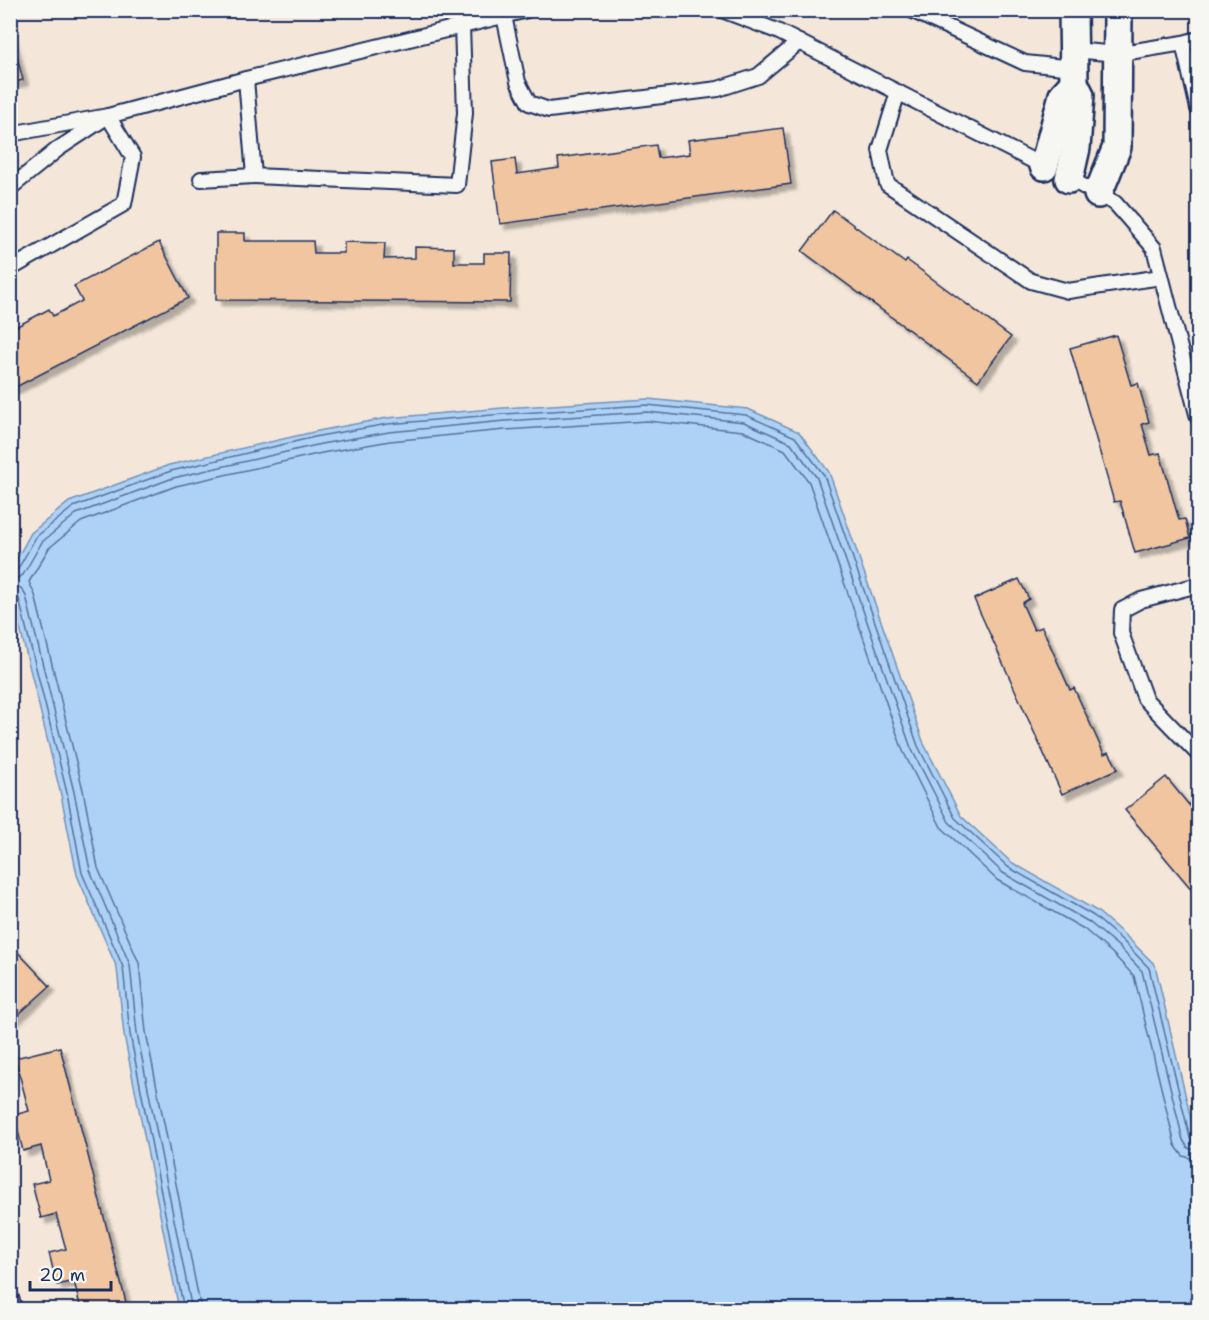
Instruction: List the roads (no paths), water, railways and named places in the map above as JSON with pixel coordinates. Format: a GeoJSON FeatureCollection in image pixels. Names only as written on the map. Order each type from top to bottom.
{"type":"FeatureCollection","features":[{"type":"Feature","properties":{"kind":"street"},"geometry":{"type":"LineString","coordinates":[[1069,179],[1076,148],[1080,95],[1074,67],[1072,10]]}},
{"type":"Feature","properties":{"kind":"street"},"geometry":{"type":"LineString","coordinates":[[1098,194],[1117,147],[1118,10]]}},
{"type":"Feature","properties":{"kind":"street"},"geometry":{"type":"LineString","coordinates":[[1044,166],[1063,95],[1074,67]]}},
{"type":"Feature","properties":{"kind":"lane"},"geometry":{"type":"LineString","coordinates":[[10,135],[108,116],[246,79],[527,10]]}},
{"type":"Feature","properties":{"kind":"lane"},"geometry":{"type":"LineString","coordinates":[[723,10],[777,31],[1115,203],[1154,248],[1198,418]]}},
{"type":"Feature","properties":{"kind":"lane"},"geometry":{"type":"LineString","coordinates":[[911,10],[1025,63],[1074,67],[1117,54],[1198,39]]}},
{"type":"Feature","properties":{"kind":"lane"},"geometry":{"type":"LineString","coordinates":[[504,16],[518,82],[529,103],[549,110],[718,89],[758,76],[798,42]]}},
{"type":"Feature","properties":{"kind":"lane"},"geometry":{"type":"LineString","coordinates":[[201,178],[254,176],[457,185],[465,114],[462,26]]}},
{"type":"Feature","properties":{"kind":"lane"},"geometry":{"type":"LineString","coordinates":[[1183,43],[1198,109]]}},
{"type":"Feature","properties":{"kind":"lane"},"geometry":{"type":"LineString","coordinates":[[246,79],[254,176]]}},
{"type":"Feature","properties":{"kind":"lane"},"geometry":{"type":"LineString","coordinates":[[898,92],[880,150],[887,184],[1031,281],[1068,291],[1161,277]]}},
{"type":"Feature","properties":{"kind":"lane"},"geometry":{"type":"LineString","coordinates":[[10,188],[58,149],[108,116]]}},
{"type":"Feature","properties":{"kind":"lane"},"geometry":{"type":"LineString","coordinates":[[10,269],[124,204],[133,157],[108,116]]}},
{"type":"Feature","properties":{"kind":"lane"},"geometry":{"type":"LineString","coordinates":[[1198,585],[1141,600],[1122,610],[1121,633],[1145,699],[1198,754]]}},
{"type":"Feature","properties":{"kind":"lane"},"geometry":{"type":"LineString","coordinates":[[10,1295],[15,1310]]}},
{"type":"Feature","properties":{"kind":"water"},"geometry":{"type":"Polygon","coordinates":[[[648,399],[748,409],[799,432],[829,472],[924,744],[961,816],[1011,862],[1097,911],[1155,965],[1198,1149],[1198,1309],[179,1309],[124,1035],[117,968],[77,875],[61,795],[11,592],[13,566],[31,533],[69,502],[169,465],[318,431],[387,418],[648,399]]]}}]}
